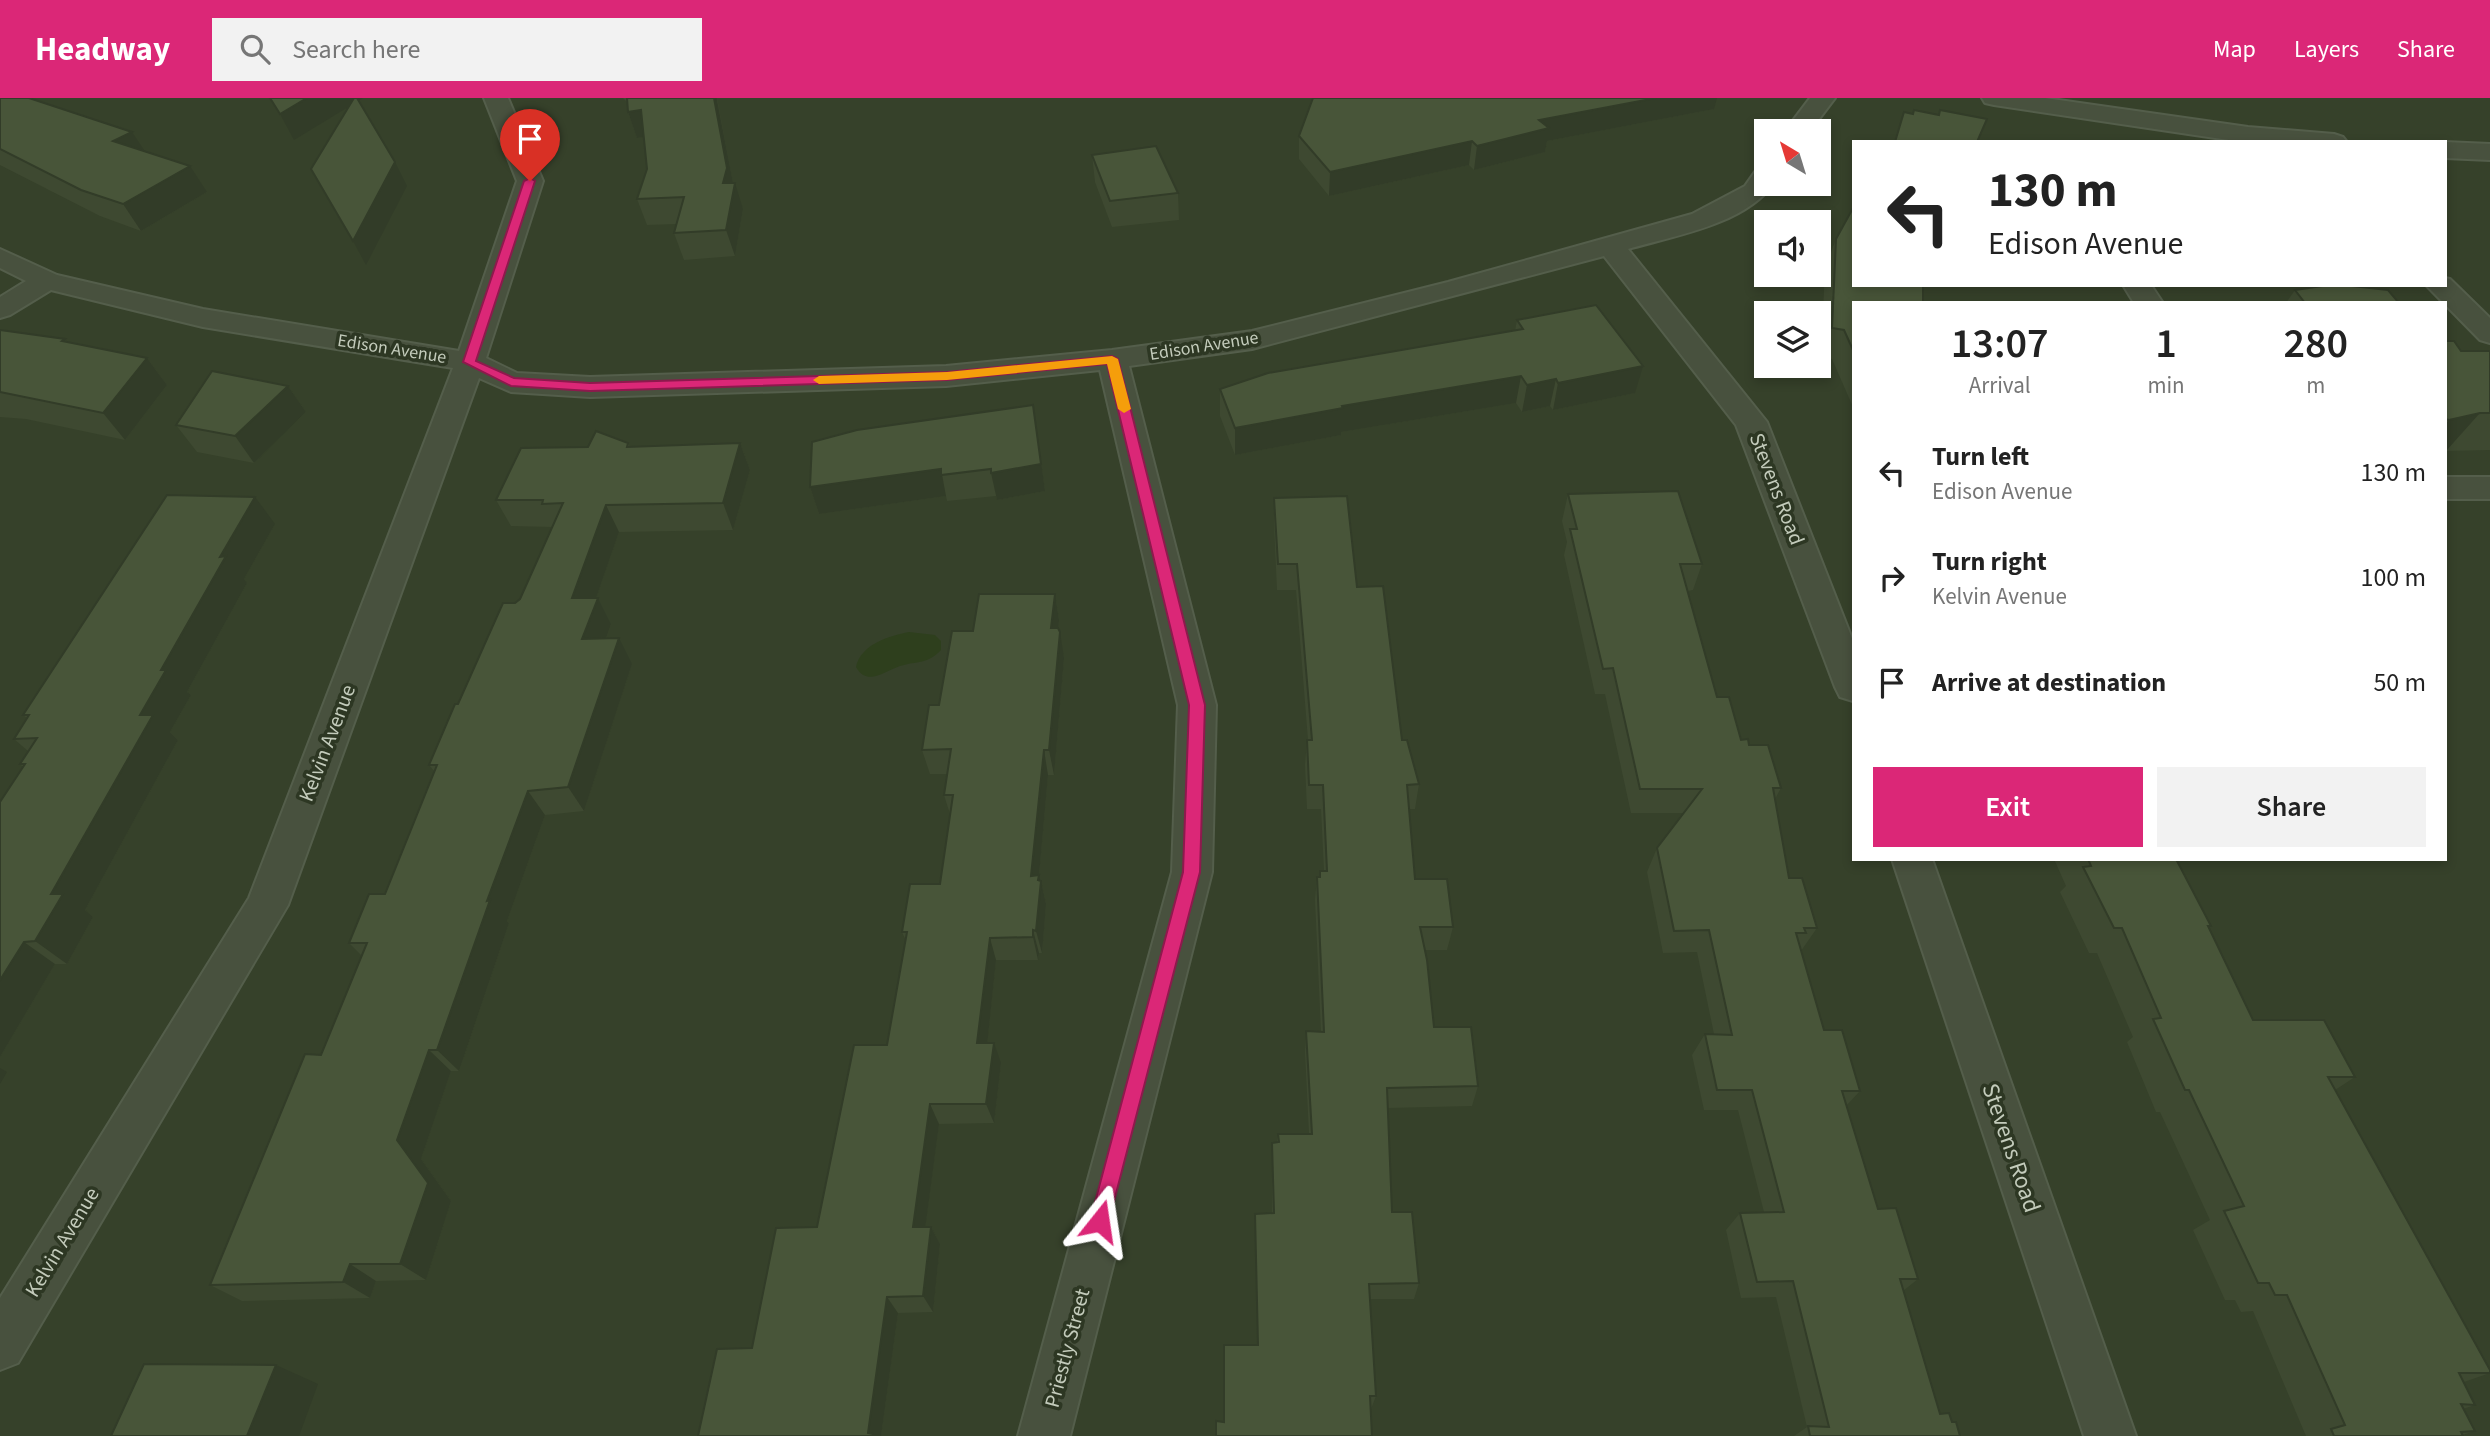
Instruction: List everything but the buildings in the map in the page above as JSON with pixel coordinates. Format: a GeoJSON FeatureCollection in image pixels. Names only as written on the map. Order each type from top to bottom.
{"type":"FeatureCollection","features":[{"type":"Feature","properties":{"kind":"street","name":"Kelvin Avenue"},"geometry":{"type":"LineString","coordinates":[[0,1345],[267,905],[470,362],[530,181],[496,98]]}},
{"type":"Feature","properties":{"kind":"street"},"geometry":{"type":"LineString","coordinates":[[1806,119],[1823,98]]}},
{"type":"Feature","properties":{"kind":"street"},"geometry":{"type":"LineString","coordinates":[[1994,98],[2248,135],[2309,140]]}},
{"type":"Feature","properties":{"kind":"street"},"geometry":{"type":"LineString","coordinates":[[2447,150],[2490,152]]}},
{"type":"Feature","properties":{"kind":"street","name":"Edison Avenue"},"geometry":{"type":"LineString","coordinates":[[0,257],[47,281],[203,318],[470,362],[511,382],[590,387],[947,376],[1112,359],[1252,340],[1702,220],[1754,192]]}},
{"type":"Feature","properties":{"kind":"street","name":"Stevens Road"},"geometry":{"type":"LineString","coordinates":[[1611,246],[1751,422],[1852,684]]}},
{"type":"Feature","properties":{"kind":"street"},"geometry":{"type":"LineString","coordinates":[[0,309],[47,281]]}},
{"type":"Feature","properties":{"kind":"street"},"geometry":{"type":"LineString","coordinates":[[2442,287],[2490,334]]}},
{"type":"Feature","properties":{"kind":"street","name":"Priestly Street"},"geometry":{"type":"LineString","coordinates":[[1044,1436],[1192,872],[1197,705],[1112,359]]}},
{"type":"Feature","properties":{"kind":"street"},"geometry":{"type":"LineString","coordinates":[[2447,488],[2490,488]]}},
{"type":"Feature","properties":{"kind":"street","name":"Stevens Road"},"geometry":{"type":"LineString","coordinates":[[1913,861],[2109,1436]]}},
{"type":"Feature","properties":{"kind":"shaded area"},"geometry":{"type":"Polygon","coordinates":[[[909,632],[935,635],[941,641],[941,650],[927,660],[900,666],[876,676],[860,673],[856,667],[864,652],[877,642],[909,632]]]}},
{"type":"Feature","properties":{"kind":"slow traffic"},"geometry":{"type":"LineString","coordinates":[[819,380],[947,376],[1112,359],[1124,409]]}},
{"type":"Feature","properties":{"kind":"route"},"geometry":{"type":"LineString","coordinates":[[530,181],[504,267],[470,362],[511,382],[590,387],[947,376],[1112,359],[1197,705],[1192,872],[1100,1221]]}}]}
